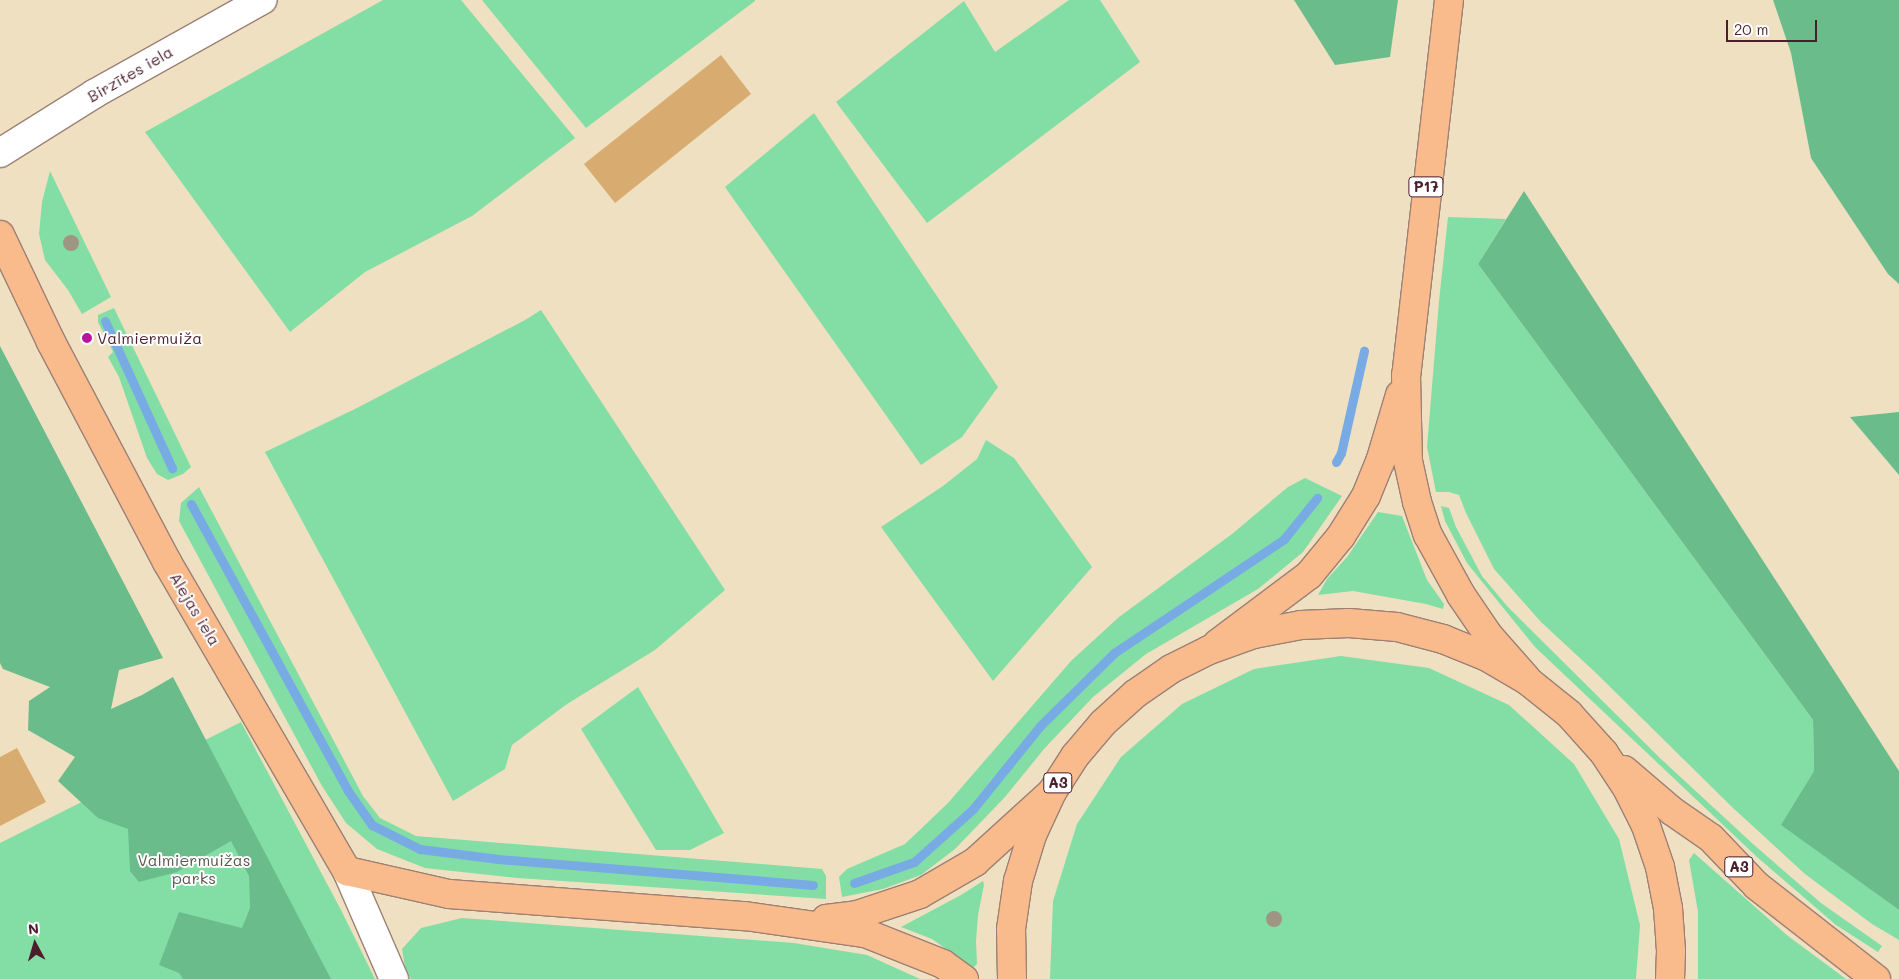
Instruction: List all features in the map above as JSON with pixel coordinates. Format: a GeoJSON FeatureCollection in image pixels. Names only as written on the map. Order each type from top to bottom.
{"type":"FeatureCollection","features":[{"type":"Feature","properties":{"kind":"main road","name":"P17"},"geometry":{"type":"LineString","coordinates":[[1449,0],[1406,375],[1408,462],[1417,502],[1428,535],[1461,595],[1489,636],[1528,681]]}},
{"type":"Feature","properties":{"kind":"main road","name":"Alejas iela"},"geometry":{"type":"LineString","coordinates":[[0,235],[51,342],[167,562],[347,871]]}},
{"type":"Feature","properties":{"kind":"main road","name":"P17"},"geometry":{"type":"LineString","coordinates":[[1209,650],[1310,575],[1341,536],[1362,504],[1370,487],[1380,462],[1406,375]]}},
{"type":"Feature","properties":{"kind":"main road","name":"A3"},"geometry":{"type":"LineString","coordinates":[[1012,979],[1011,929],[1018,882],[1032,835],[1052,792],[1086,743],[1103,723],[1135,694],[1171,670],[1209,650],[1254,634],[1301,625],[1349,623],[1396,627],[1443,639],[1487,657],[1528,681],[1569,714],[1604,752],[1672,811],[1711,838],[1757,886],[1876,979]]}},
{"type":"Feature","properties":{"kind":"main road","name":"A3"},"geometry":{"type":"LineString","coordinates":[[1604,752],[1627,788],[1646,826],[1660,867],[1668,908],[1671,951],[1670,979]]}},
{"type":"Feature","properties":{"kind":"main road"},"geometry":{"type":"LineString","coordinates":[[789,920],[832,919],[857,915],[920,894],[975,862],[1052,792]]}},
{"type":"Feature","properties":{"kind":"main road"},"geometry":{"type":"LineString","coordinates":[[347,871],[449,894],[789,920],[864,933],[944,964],[964,979]]}},
{"type":"Feature","properties":{"kind":"street","name":"Birzītes iela"},"geometry":{"type":"LineString","coordinates":[[0,153],[94,94],[262,0]]}},
{"type":"Feature","properties":{"kind":"street","name":"Alejas iela"},"geometry":{"type":"LineString","coordinates":[[347,871],[394,979]]}},
{"type":"Feature","properties":{"kind":"green space"},"geometry":{"type":"Polygon","coordinates":[[[383,0],[461,0],[575,138],[472,216],[365,272],[290,332],[145,132],[383,0]]]}},
{"type":"Feature","properties":{"kind":"green space"},"geometry":{"type":"Polygon","coordinates":[[[482,0],[755,0],[755,1],[586,128],[482,0]]]}},
{"type":"Feature","properties":{"kind":"green space"},"geometry":{"type":"Polygon","coordinates":[[[1069,0],[1100,0],[1140,62],[927,223],[836,102],[964,1],[995,52],[1069,0]]]}},
{"type":"Feature","properties":{"kind":"green space"},"geometry":{"type":"Polygon","coordinates":[[[1294,0],[1398,0],[1390,57],[1335,65],[1294,0]]]}},
{"type":"Feature","properties":{"kind":"green space"},"geometry":{"type":"Polygon","coordinates":[[[1773,0],[1899,0],[1899,284],[1888,274],[1811,158],[1791,53],[1773,0]]]}},
{"type":"Feature","properties":{"kind":"green space"},"geometry":{"type":"Polygon","coordinates":[[[814,113],[998,387],[962,437],[921,465],[725,187],[814,113]]]}},
{"type":"Feature","properties":{"kind":"green space"},"geometry":{"type":"Polygon","coordinates":[[[50,171],[111,297],[82,314],[68,290],[45,260],[39,234],[42,202],[50,171]]]}},
{"type":"Feature","properties":{"kind":"green space"},"geometry":{"type":"Polygon","coordinates":[[[1524,191],[1899,771],[1899,910],[1781,825],[1814,771],[1813,720],[1478,264],[1524,191]]]}},
{"type":"Feature","properties":{"kind":"green space"},"geometry":{"type":"Polygon","coordinates":[[[1448,217],[1506,219],[1478,264],[1813,720],[1814,771],[1782,825],[1899,910],[1899,940],[1872,924],[1805,874],[1732,807],[1596,673],[1541,622],[1494,569],[1459,495],[1449,492],[1436,492],[1427,447],[1448,217]]]}},
{"type":"Feature","properties":{"kind":"green space"},"geometry":{"type":"Polygon","coordinates":[[[114,308],[191,467],[183,474],[168,480],[157,474],[147,458],[119,377],[108,357],[113,352],[98,322],[98,315],[114,308]]]}},
{"type":"Feature","properties":{"kind":"green space"},"geometry":{"type":"Polygon","coordinates":[[[541,310],[725,590],[655,650],[567,704],[512,745],[505,769],[453,801],[265,452],[357,408],[541,310]]]}},
{"type":"Feature","properties":{"kind":"green space"},"geometry":{"type":"Polygon","coordinates":[[[0,346],[163,658],[119,670],[111,709],[142,695],[173,677],[331,979],[183,979],[179,973],[159,965],[179,912],[242,928],[250,908],[249,876],[231,841],[177,872],[139,882],[130,871],[128,829],[98,818],[58,781],[75,757],[28,730],[29,701],[50,687],[3,669],[0,663],[0,346]]]}},
{"type":"Feature","properties":{"kind":"green space"},"geometry":{"type":"Polygon","coordinates":[[[1899,412],[1899,475],[1850,417],[1899,412]]]}},
{"type":"Feature","properties":{"kind":"green space"},"geometry":{"type":"Polygon","coordinates":[[[986,440],[1014,458],[1092,567],[993,681],[881,527],[943,486],[977,459],[986,440]]]}},
{"type":"Feature","properties":{"kind":"green space"},"geometry":{"type":"Polygon","coordinates":[[[1305,478],[1342,496],[1303,552],[1258,589],[1146,654],[1093,697],[1044,749],[1005,797],[955,849],[921,875],[883,889],[842,897],[839,877],[847,869],[905,844],[948,803],[1071,661],[1119,617],[1232,534],[1288,487],[1305,478]]]}},
{"type":"Feature","properties":{"kind":"green space"},"geometry":{"type":"Polygon","coordinates":[[[199,487],[363,796],[380,818],[416,836],[822,869],[826,876],[826,899],[518,878],[425,868],[377,849],[346,823],[322,786],[179,521],[181,503],[199,487]]]}},
{"type":"Feature","properties":{"kind":"green space"},"geometry":{"type":"Polygon","coordinates":[[[1441,506],[1449,508],[1456,527],[1482,576],[1507,606],[1661,759],[1753,844],[1821,903],[1882,946],[1878,952],[1836,925],[1757,857],[1535,647],[1467,563],[1445,521],[1441,506]]]}},
{"type":"Feature","properties":{"kind":"green space"},"geometry":{"type":"Polygon","coordinates":[[[1378,512],[1402,516],[1427,580],[1444,604],[1443,609],[1426,604],[1353,591],[1318,595],[1327,579],[1347,557],[1378,512]]]}},
{"type":"Feature","properties":{"kind":"green space"},"geometry":{"type":"Polygon","coordinates":[[[1341,656],[1429,668],[1509,705],[1574,764],[1619,839],[1640,925],[1636,979],[1050,979],[1053,901],[1077,824],[1121,757],[1182,704],[1254,669],[1341,656]]]}},
{"type":"Feature","properties":{"kind":"green space"},"geometry":{"type":"Polygon","coordinates":[[[638,687],[724,833],[690,850],[656,850],[581,729],[638,687]]]}},
{"type":"Feature","properties":{"kind":"green space","name":"Valmiermuižas parks"},"geometry":{"type":"Polygon","coordinates":[[[241,722],[341,910],[375,979],[0,979],[0,843],[241,722]]]}},
{"type":"Feature","properties":{"kind":"green space"},"geometry":{"type":"Polygon","coordinates":[[[1694,853],[1788,936],[1846,979],[1698,979],[1698,912],[1689,860],[1694,853]]]}},
{"type":"Feature","properties":{"kind":"green space"},"geometry":{"type":"Polygon","coordinates":[[[983,881],[976,941],[977,964],[973,968],[932,939],[901,927],[961,895],[983,881]]]}},
{"type":"Feature","properties":{"kind":"green space"},"geometry":{"type":"Polygon","coordinates":[[[462,918],[794,943],[867,955],[920,979],[411,979],[405,967],[402,949],[421,928],[462,918]]]}},
{"type":"Feature","properties":{"kind":"building"},"geometry":{"type":"Polygon","coordinates":[[[721,55],[751,94],[615,203],[584,164],[721,55]]]}},
{"type":"Feature","properties":{"kind":"building"},"geometry":{"type":"Polygon","coordinates":[[[17,748],[46,802],[0,826],[0,757],[17,748]]]}},
{"type":"Feature","properties":{"kind":"waterway"},"geometry":{"type":"LineString","coordinates":[[105,321],[172,468]]}},
{"type":"Feature","properties":{"kind":"waterway"},"geometry":{"type":"LineString","coordinates":[[1336,462],[1341,453],[1364,351]]}},
{"type":"Feature","properties":{"kind":"waterway"},"geometry":{"type":"LineString","coordinates":[[854,883],[914,862],[973,809],[1040,726],[1114,653],[1284,539],[1317,498]]}},
{"type":"Feature","properties":{"kind":"waterway"},"geometry":{"type":"LineString","coordinates":[[191,504],[348,791],[372,825],[420,849],[498,859],[813,885]]}},
{"type":"Feature","properties":{"kind":"place","name":"Valmiermuiža"},"geometry":{"type":"Point","coordinates":[87,338]}}]}
